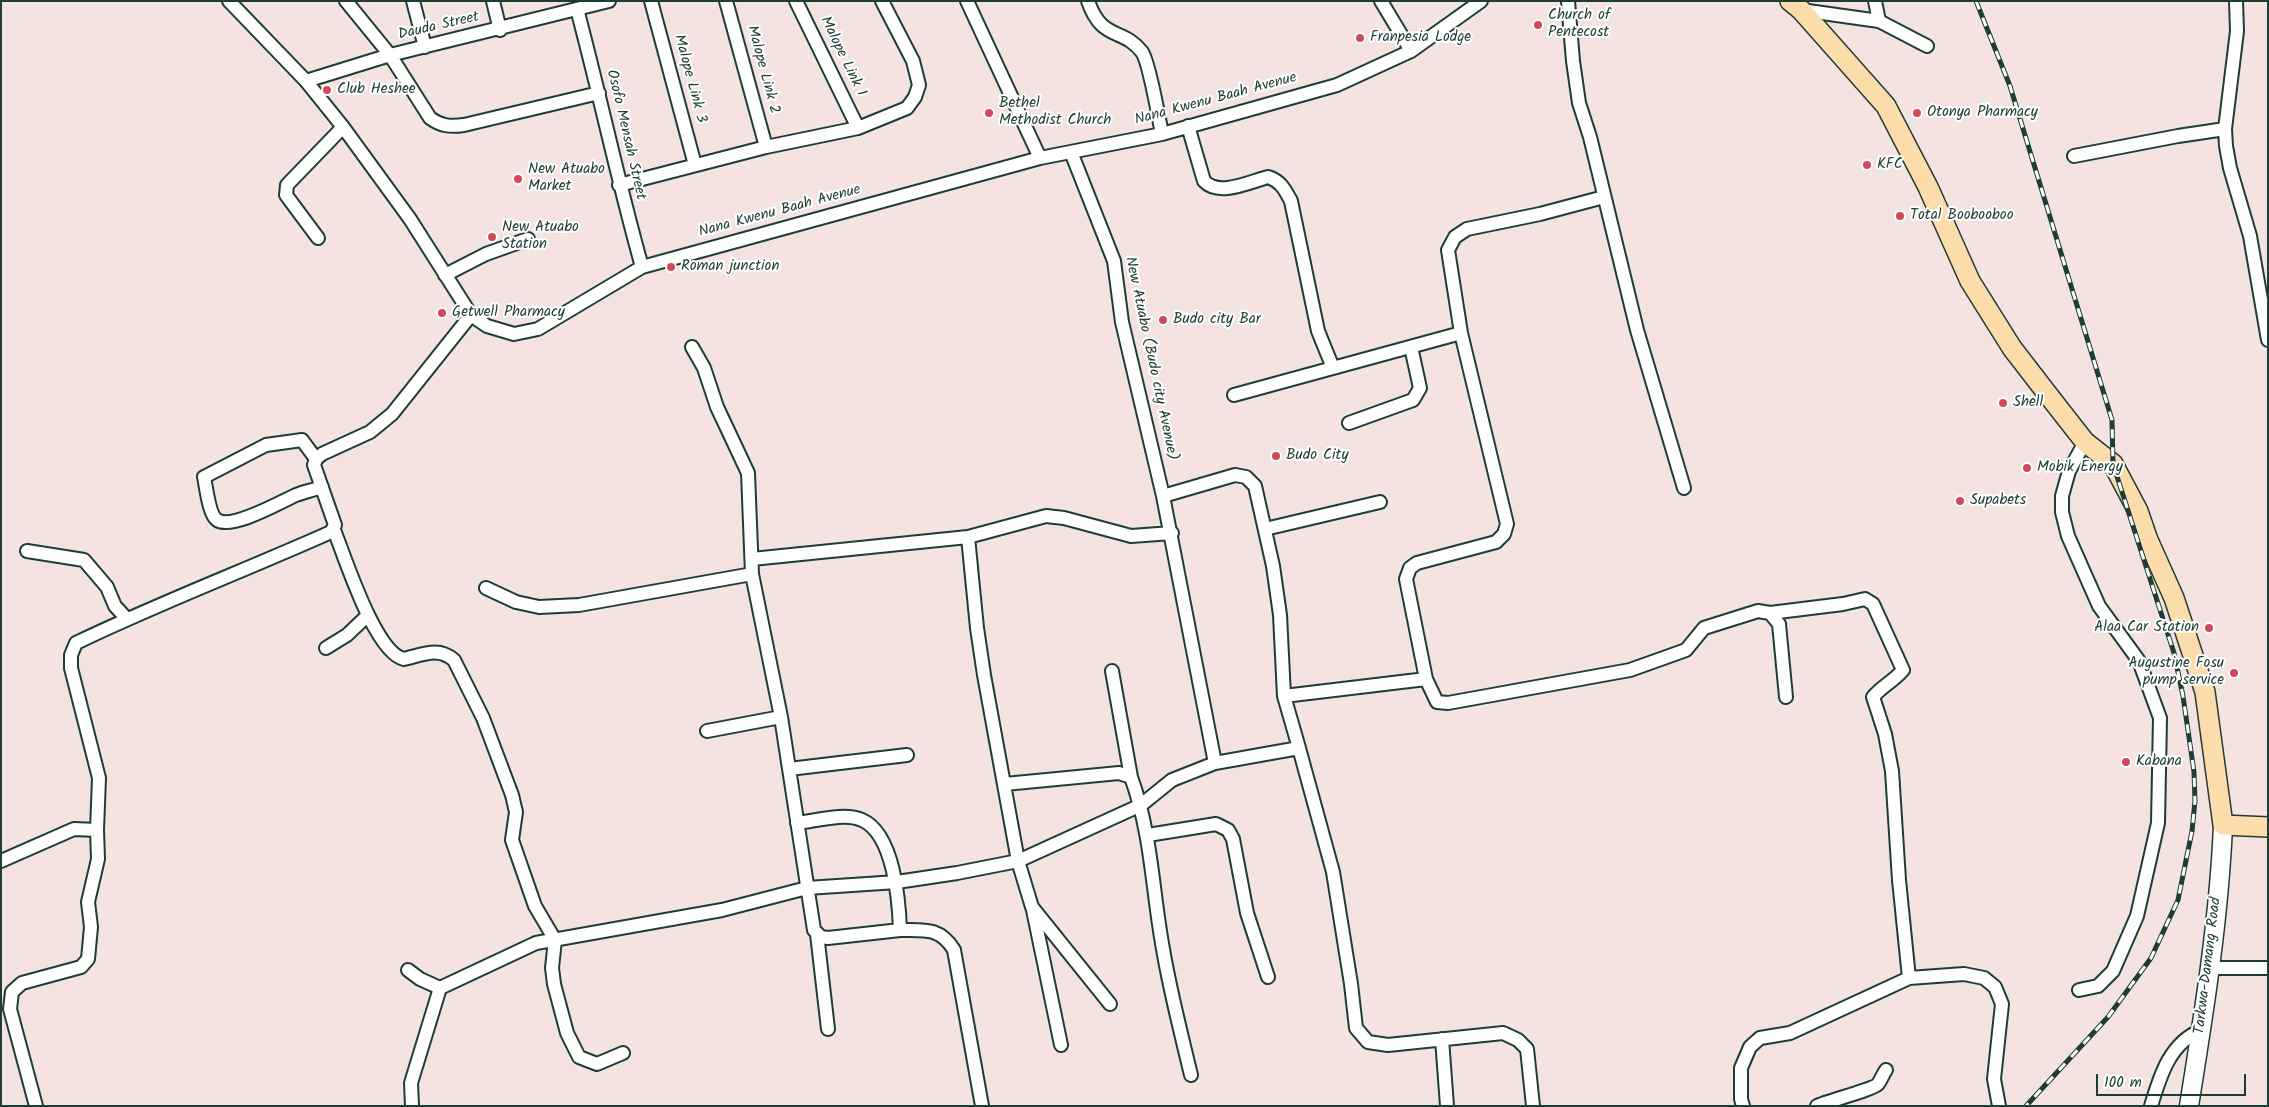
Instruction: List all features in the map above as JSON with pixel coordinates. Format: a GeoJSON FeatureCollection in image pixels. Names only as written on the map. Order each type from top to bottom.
{"type":"FeatureCollection","features":[{"type":"Feature","properties":{"kind":"main road"},"geometry":{"type":"LineString","coordinates":[[1796,6],[1886,106],[1928,187],[1970,281],[2012,348],[2085,442],[2112,464],[2138,511],[2148,540],[2174,598],[2205,692],[2223,825],[2268,827]]}},
{"type":"Feature","properties":{"kind":"main road","name":"Tarkwa-Damang Road"},"geometry":{"type":"LineString","coordinates":[[2189,1106],[2211,968],[2221,872],[2223,825]]}},
{"type":"Feature","properties":{"kind":"street","name":"Nana Kwenu Baah Avenue"},"geometry":{"type":"LineString","coordinates":[[229,1],[306,81],[343,127],[410,219],[471,315],[487,326],[514,334],[526,333],[538,328],[642,267],[1040,158],[1162,134],[1337,85],[1412,51],[1481,1]]}},
{"type":"Feature","properties":{"kind":"street"},"geometry":{"type":"LineString","coordinates":[[346,1],[390,55],[430,118],[437,123],[452,127],[599,93]]}},
{"type":"Feature","properties":{"kind":"street"},"geometry":{"type":"LineString","coordinates":[[414,1],[425,47]]}},
{"type":"Feature","properties":{"kind":"street"},"geometry":{"type":"LineString","coordinates":[[493,1],[500,30]]}},
{"type":"Feature","properties":{"kind":"street","name":"Dauda Street"},"geometry":{"type":"LineString","coordinates":[[306,81],[390,55],[500,30],[609,1]]}},
{"type":"Feature","properties":{"kind":"street","name":"Malope Link 3"},"geometry":{"type":"LineString","coordinates":[[651,1],[696,164]]}},
{"type":"Feature","properties":{"kind":"street","name":"Malope Link 2"},"geometry":{"type":"LineString","coordinates":[[726,1],[766,147]]}},
{"type":"Feature","properties":{"kind":"street","name":"Malope Link 1"},"geometry":{"type":"LineString","coordinates":[[796,1],[858,128]]}},
{"type":"Feature","properties":{"kind":"street"},"geometry":{"type":"LineString","coordinates":[[619,185],[766,147],[858,128],[907,108],[915,97],[919,85],[913,61],[882,1]]}},
{"type":"Feature","properties":{"kind":"street"},"geometry":{"type":"LineString","coordinates":[[967,1],[1040,158]]}},
{"type":"Feature","properties":{"kind":"street"},"geometry":{"type":"LineString","coordinates":[[1088,1],[1094,18],[1102,27],[1130,42],[1143,53],[1162,134]]}},
{"type":"Feature","properties":{"kind":"street"},"geometry":{"type":"LineString","coordinates":[[1381,1],[1412,51]]}},
{"type":"Feature","properties":{"kind":"street"},"geometry":{"type":"LineString","coordinates":[[1568,1],[1572,61],[1579,103],[1590,137],[1636,330],[1684,488]]}},
{"type":"Feature","properties":{"kind":"street"},"geometry":{"type":"LineString","coordinates":[[1875,1],[1879,21]]}},
{"type":"Feature","properties":{"kind":"street"},"geometry":{"type":"LineString","coordinates":[[2236,1],[2236,31],[2225,129],[2230,168],[2250,236],[2268,340]]}},
{"type":"Feature","properties":{"kind":"street"},"geometry":{"type":"LineString","coordinates":[[1796,6],[1879,21],[1927,46]]}},
{"type":"Feature","properties":{"kind":"street","name":"Osofo Mensah Street"},"geometry":{"type":"LineString","coordinates":[[577,9],[599,93],[619,185],[642,267]]}},
{"type":"Feature","properties":{"kind":"street"},"geometry":{"type":"LineString","coordinates":[[1188,126],[1204,181],[1210,187],[1218,189],[1268,177],[1276,180],[1281,185],[1291,201],[1318,331],[1333,368]]}},
{"type":"Feature","properties":{"kind":"street"},"geometry":{"type":"LineString","coordinates":[[318,238],[286,195],[287,185],[343,127]]}},
{"type":"Feature","properties":{"kind":"street"},"geometry":{"type":"LineString","coordinates":[[2074,156],[2225,129]]}},
{"type":"Feature","properties":{"kind":"street","name":"New Atuabo (Budo city Avenue)"},"geometry":{"type":"LineString","coordinates":[[1071,152],[1114,261],[1122,322],[1172,533],[1215,763]]}},
{"type":"Feature","properties":{"kind":"street"},"geometry":{"type":"LineString","coordinates":[[1604,197],[1540,214],[1467,229],[1456,237],[1448,250],[1461,333],[1507,524],[1504,534],[1496,542],[1417,562],[1410,568],[1406,578],[1426,679],[1436,702],[1448,703],[1630,670],[1686,650],[1704,628],[1758,611],[1770,613],[1843,604],[1865,599],[1873,604],[1903,670],[1895,680],[1880,688],[1873,697],[1885,734],[1892,771],[1899,880],[1909,978]]}},
{"type":"Feature","properties":{"kind":"street"},"geometry":{"type":"LineString","coordinates":[[445,274],[486,254],[528,239]]}},
{"type":"Feature","properties":{"kind":"street"},"geometry":{"type":"LineString","coordinates":[[471,315],[392,414],[370,432],[322,454],[316,459],[314,465],[334,530],[367,616],[398,658],[404,659],[437,651],[447,654],[454,660],[483,718],[509,786],[516,812],[512,840],[516,855],[535,906],[555,940],[552,968],[554,984],[567,1033],[579,1057],[597,1064],[623,1053]]}},
{"type":"Feature","properties":{"kind":"street"},"geometry":{"type":"LineString","coordinates":[[1234,395],[1461,333]]}},
{"type":"Feature","properties":{"kind":"street"},"geometry":{"type":"LineString","coordinates":[[692,347],[704,368],[717,408],[748,473],[752,574],[781,717],[807,888],[814,930],[817,934],[828,1029]]}},
{"type":"Feature","properties":{"kind":"street"},"geometry":{"type":"LineString","coordinates":[[1349,423],[1413,400],[1420,388],[1411,347]]}},
{"type":"Feature","properties":{"kind":"street"},"geometry":{"type":"LineString","coordinates":[[316,459],[302,440],[280,442],[260,448],[204,476],[212,514],[216,520],[221,522],[240,520],[298,494],[322,487]]}},
{"type":"Feature","properties":{"kind":"street"},"geometry":{"type":"LineString","coordinates":[[2079,990],[2098,986],[2113,971],[2137,916],[2158,823],[2160,718],[2139,661],[2099,606],[2068,536],[2062,512],[2062,496],[2069,471],[2085,442]]}},
{"type":"Feature","properties":{"kind":"street"},"geometry":{"type":"LineString","coordinates":[[1163,496],[1235,474],[1246,477],[1255,486],[1280,615],[1284,696],[1333,872],[1356,1028],[1368,1042],[1388,1045],[1503,1033],[1518,1040],[1527,1049],[1533,1106]]}},
{"type":"Feature","properties":{"kind":"street"},"geometry":{"type":"LineString","coordinates":[[1264,530],[1380,502]]}},
{"type":"Feature","properties":{"kind":"street"},"geometry":{"type":"LineString","coordinates":[[752,559],[968,537],[1046,516],[1064,518],[1131,536],[1172,533]]}},
{"type":"Feature","properties":{"kind":"street"},"geometry":{"type":"LineString","coordinates":[[36,1106],[10,1009],[12,992],[22,983],[81,966],[88,960],[91,927],[88,902],[98,859],[99,778],[71,668],[71,655],[76,643],[127,618],[216,583],[334,530]]}},
{"type":"Feature","properties":{"kind":"street"},"geometry":{"type":"LineString","coordinates":[[968,537],[977,628],[1018,860],[1032,907],[1061,1045]]}},
{"type":"Feature","properties":{"kind":"street"},"geometry":{"type":"LineString","coordinates":[[26,551],[84,560],[106,587],[115,606],[127,618]]}},
{"type":"Feature","properties":{"kind":"street"},"geometry":{"type":"LineString","coordinates":[[486,588],[516,602],[540,607],[580,605],[752,574]]}},
{"type":"Feature","properties":{"kind":"street"},"geometry":{"type":"LineString","coordinates":[[1770,613],[1779,624],[1786,697]]}},
{"type":"Feature","properties":{"kind":"street"},"geometry":{"type":"LineString","coordinates":[[326,648],[347,634],[367,616]]}},
{"type":"Feature","properties":{"kind":"street"},"geometry":{"type":"LineString","coordinates":[[1112,671],[1131,777],[1141,805],[1148,835],[1162,948],[1191,1075]]}},
{"type":"Feature","properties":{"kind":"street"},"geometry":{"type":"LineString","coordinates":[[1284,696],[1426,679]]}},
{"type":"Feature","properties":{"kind":"street"},"geometry":{"type":"LineString","coordinates":[[707,731],[781,717]]}},
{"type":"Feature","properties":{"kind":"street"},"geometry":{"type":"LineString","coordinates":[[408,970],[420,980],[440,988],[536,943],[722,910],[807,888],[897,882],[957,874],[1018,860],[1141,805],[1172,780],[1215,763],[1299,748]]}},
{"type":"Feature","properties":{"kind":"street"},"geometry":{"type":"LineString","coordinates":[[789,769],[907,755]]}},
{"type":"Feature","properties":{"kind":"street"},"geometry":{"type":"LineString","coordinates":[[1005,784],[1119,773],[1131,777]]}},
{"type":"Feature","properties":{"kind":"street"},"geometry":{"type":"LineString","coordinates":[[797,823],[846,818],[863,820],[882,841],[897,882],[900,930]]}},
{"type":"Feature","properties":{"kind":"street"},"geometry":{"type":"LineString","coordinates":[[1148,835],[1216,824],[1228,830],[1233,839],[1247,913],[1268,977]]}},
{"type":"Feature","properties":{"kind":"street"},"geometry":{"type":"LineString","coordinates":[[1,862],[74,829],[97,830]]}},
{"type":"Feature","properties":{"kind":"street"},"geometry":{"type":"LineString","coordinates":[[1032,907],[1110,1004]]}},
{"type":"Feature","properties":{"kind":"street"},"geometry":{"type":"LineString","coordinates":[[817,934],[828,938],[900,930],[932,931],[947,938],[954,950],[982,1106]]}},
{"type":"Feature","properties":{"kind":"street"},"geometry":{"type":"LineString","coordinates":[[2211,968],[2268,968]]}},
{"type":"Feature","properties":{"kind":"street"},"geometry":{"type":"LineString","coordinates":[[1743,1106],[1741,1099],[1741,1068],[1750,1047],[1760,1038],[1790,1034],[1909,978],[1964,974],[1984,978],[1995,987],[2002,1004],[1994,1079],[1999,1106]]}},
{"type":"Feature","properties":{"kind":"street"},"geometry":{"type":"LineString","coordinates":[[412,1106],[411,1083],[440,988]]}},
{"type":"Feature","properties":{"kind":"street"},"geometry":{"type":"LineString","coordinates":[[2151,1106],[2158,1083],[2170,1056],[2180,1042],[2189,1035],[2202,1030]]}},
{"type":"Feature","properties":{"kind":"street"},"geometry":{"type":"LineString","coordinates":[[1442,1039],[1447,1106]]}},
{"type":"Feature","properties":{"kind":"street"},"geometry":{"type":"LineString","coordinates":[[1817,1106],[1835,1098],[1872,1088],[1878,1084],[1886,1070]]}},
{"type":"Feature","properties":{"kind":"railway"},"geometry":{"type":"LineString","coordinates":[[1976,1],[2010,86],[2112,420],[2113,464],[2174,653],[2183,696],[2194,772],[2195,801],[2192,831],[2178,900],[2151,958],[2108,1017],[2026,1106]]}},
{"type":"Feature","properties":{"kind":"place","name":"Church of Pentecost"},"geometry":{"type":"Point","coordinates":[1538,25]}},
{"type":"Feature","properties":{"kind":"place","name":"Franpesia Lodge"},"geometry":{"type":"Point","coordinates":[1360,38]}},
{"type":"Feature","properties":{"kind":"place","name":"Club Heshee"},"geometry":{"type":"Point","coordinates":[327,90]}},
{"type":"Feature","properties":{"kind":"place","name":"Bethel Methodist Church"},"geometry":{"type":"Point","coordinates":[989,113]}},
{"type":"Feature","properties":{"kind":"place","name":"Otonya Pharmacy"},"geometry":{"type":"Point","coordinates":[1917,113]}},
{"type":"Feature","properties":{"kind":"place","name":"KFC"},"geometry":{"type":"Point","coordinates":[1867,165]}},
{"type":"Feature","properties":{"kind":"place","name":"New Atuabo Market"},"geometry":{"type":"Point","coordinates":[518,179]}},
{"type":"Feature","properties":{"kind":"place","name":"Total Boobooboo"},"geometry":{"type":"Point","coordinates":[1900,216]}},
{"type":"Feature","properties":{"kind":"place","name":"New Atuabo Station"},"geometry":{"type":"Point","coordinates":[492,237]}},
{"type":"Feature","properties":{"kind":"place","name":"Roman junction"},"geometry":{"type":"Point","coordinates":[671,267]}},
{"type":"Feature","properties":{"kind":"place","name":"Getwell Pharmacy"},"geometry":{"type":"Point","coordinates":[442,313]}},
{"type":"Feature","properties":{"kind":"place","name":"Budo city Bar"},"geometry":{"type":"Point","coordinates":[1163,320]}},
{"type":"Feature","properties":{"kind":"place","name":"Shell"},"geometry":{"type":"Point","coordinates":[2003,403]}},
{"type":"Feature","properties":{"kind":"place","name":"Budo City"},"geometry":{"type":"Point","coordinates":[1276,456]}},
{"type":"Feature","properties":{"kind":"place","name":"Mobik Energy"},"geometry":{"type":"Point","coordinates":[2027,468]}},
{"type":"Feature","properties":{"kind":"place","name":"Supabets"},"geometry":{"type":"Point","coordinates":[1960,501]}},
{"type":"Feature","properties":{"kind":"place","name":"Alaa Car Station"},"geometry":{"type":"Point","coordinates":[2209,628]}},
{"type":"Feature","properties":{"kind":"place","name":"Augustine Fosu pump service"},"geometry":{"type":"Point","coordinates":[2234,673]}},
{"type":"Feature","properties":{"kind":"place","name":"Kabana"},"geometry":{"type":"Point","coordinates":[2126,762]}}]}
